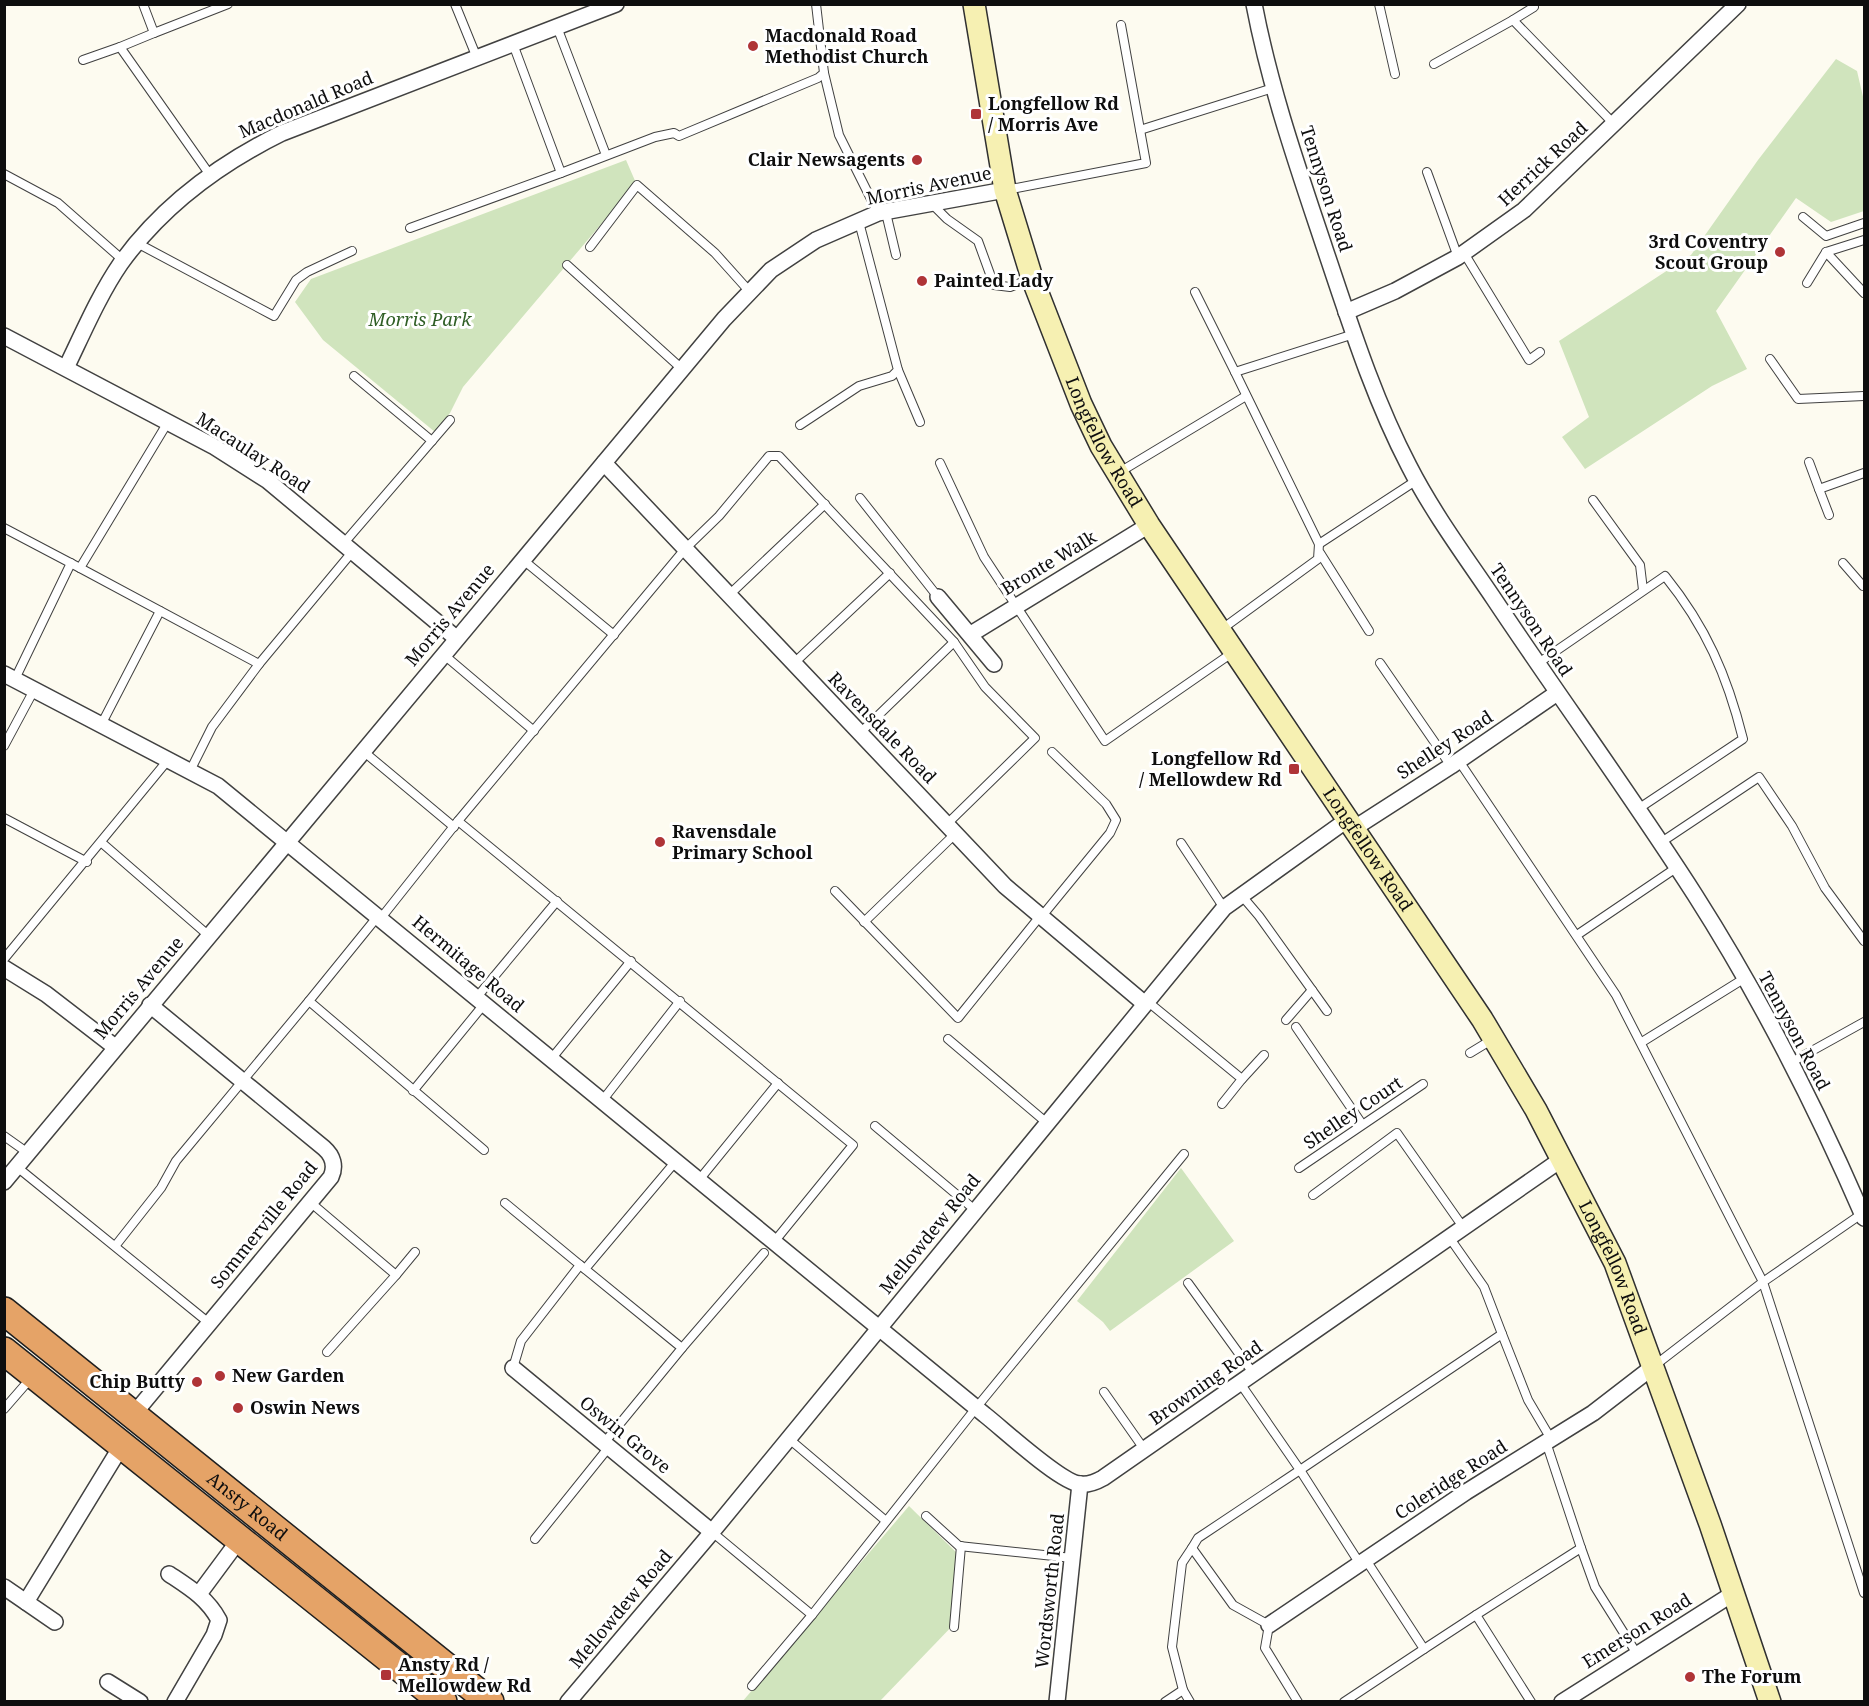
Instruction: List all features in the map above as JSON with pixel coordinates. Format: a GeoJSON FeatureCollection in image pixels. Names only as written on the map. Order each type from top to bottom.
{"type":"FeatureCollection","features":[{"type":"Feature","properties":{"kind":"highway","name":"Ansty Road"},"geometry":{"type":"LineString","coordinates":[[4,1311],[490,1701]]}},
{"type":"Feature","properties":{"kind":"highway","name":"Ansty Road"},"geometry":{"type":"LineString","coordinates":[[4,1351],[443,1701]]}},
{"type":"Feature","properties":{"kind":"street","name":"Macdonald Road"},"geometry":{"type":"LineString","coordinates":[[66,368],[102,296],[137,243],[168,210],[239,154],[282,133],[616,4]]}},
{"type":"Feature","properties":{"kind":"street","name":"Longfellow Road"},"geometry":{"type":"LineString","coordinates":[[974,4],[1005,190],[1032,278],[1081,404],[1117,473],[1149,525],[1494,1038],[1562,1159],[1615,1263],[1654,1366],[1770,1701]]}},
{"type":"Feature","properties":{"kind":"street","name":"Tennyson Road"},"geometry":{"type":"LineString","coordinates":[[1254,4],[1274,87],[1346,312],[1383,413],[1417,480],[1537,664],[1676,868],[1745,978],[1790,1063],[1864,1214]]}},
{"type":"Feature","properties":{"kind":"street","name":"Herrick Road"},"geometry":{"type":"LineString","coordinates":[[1346,312],[1395,291],[1461,255],[1524,210],[1738,4]]}},
{"type":"Feature","properties":{"kind":"street","name":"Morris Avenue"},"geometry":{"type":"LineString","coordinates":[[4,1182],[522,559],[682,369],[771,270],[816,240],[882,213],[1005,190]]}},
{"type":"Feature","properties":{"kind":"street","name":"Macaulay Road"},"geometry":{"type":"LineString","coordinates":[[4,336],[213,446],[268,482],[456,638]]}},
{"type":"Feature","properties":{"kind":"street","name":"Ravensdale Road"},"geometry":{"type":"LineString","coordinates":[[604,463],[1005,886],[1146,1003]]}},
{"type":"Feature","properties":{"kind":"street","name":"Bronte Walk"},"geometry":{"type":"LineString","coordinates":[[971,634],[1149,525]]}},
{"type":"Feature","properties":{"kind":"street"},"geometry":{"type":"LineString","coordinates":[[938,597],[994,664]]}},
{"type":"Feature","properties":{"kind":"street","name":"Hermitage Road"},"geometry":{"type":"LineString","coordinates":[[10,677],[218,786],[289,841],[699,1180],[769,1247],[878,1328]]}},
{"type":"Feature","properties":{"kind":"street","name":"Shelley Road"},"geometry":{"type":"LineString","coordinates":[[1350,824],[1455,764],[1557,693]]}},
{"type":"Feature","properties":{"kind":"street","name":"Mellowdew Road"},"geometry":{"type":"LineString","coordinates":[[568,1701],[712,1532],[1224,908],[1350,824]]}},
{"type":"Feature","properties":{"kind":"street"},"geometry":{"type":"LineString","coordinates":[[4,968],[46,994],[115,1047]]}},
{"type":"Feature","properties":{"kind":"street","name":"Sommerville Road"},"geometry":{"type":"LineString","coordinates":[[133,1415],[333,1173],[330,1155],[150,1005]]}},
{"type":"Feature","properties":{"kind":"street","name":"Browning Road"},"geometry":{"type":"LineString","coordinates":[[1080,1484],[1103,1478],[1562,1159]]}},
{"type":"Feature","properties":{"kind":"street"},"geometry":{"type":"LineString","coordinates":[[878,1328],[1068,1481],[1080,1484]]}},
{"type":"Feature","properties":{"kind":"street","name":"Coleridge Road"},"geometry":{"type":"LineString","coordinates":[[1269,1625],[1466,1492],[1593,1413],[1654,1366]]}},
{"type":"Feature","properties":{"kind":"street","name":"Oswin Grove"},"geometry":{"type":"LineString","coordinates":[[513,1368],[712,1532]]}},
{"type":"Feature","properties":{"kind":"street"},"geometry":{"type":"LineString","coordinates":[[26,1602],[122,1445]]}},
{"type":"Feature","properties":{"kind":"street","name":"Wordsworth Road"},"geometry":{"type":"LineString","coordinates":[[1058,1701],[1080,1484]]}},
{"type":"Feature","properties":{"kind":"street"},"geometry":{"type":"LineString","coordinates":[[199,1594],[239,1540]]}},
{"type":"Feature","properties":{"kind":"street"},"geometry":{"type":"LineString","coordinates":[[169,1574],[211,1604],[219,1620],[214,1635],[175,1701]]}},
{"type":"Feature","properties":{"kind":"street"},"geometry":{"type":"LineString","coordinates":[[4,1587],[55,1622]]}},
{"type":"Feature","properties":{"kind":"street","name":"Emerson Road"},"geometry":{"type":"LineString","coordinates":[[1562,1701],[1734,1593]]}},
{"type":"Feature","properties":{"kind":"street"},"geometry":{"type":"LineString","coordinates":[[108,1682],[140,1701]]}},
{"type":"Feature","properties":{"kind":"lane"},"geometry":{"type":"LineString","coordinates":[[143,4],[154,33]]}},
{"type":"Feature","properties":{"kind":"lane"},"geometry":{"type":"LineString","coordinates":[[83,60],[228,4]]}},
{"type":"Feature","properties":{"kind":"lane"},"geometry":{"type":"LineString","coordinates":[[455,4],[477,58]]}},
{"type":"Feature","properties":{"kind":"lane"},"geometry":{"type":"LineString","coordinates":[[816,4],[825,73],[839,135],[882,213],[896,255]]}},
{"type":"Feature","properties":{"kind":"lane"},"geometry":{"type":"LineString","coordinates":[[1379,4],[1395,74]]}},
{"type":"Feature","properties":{"kind":"lane"},"geometry":{"type":"LineString","coordinates":[[1434,64],[1534,8],[1533,4]]}},
{"type":"Feature","properties":{"kind":"lane"},"geometry":{"type":"LineString","coordinates":[[1513,20],[1614,124]]}},
{"type":"Feature","properties":{"kind":"lane"},"geometry":{"type":"LineString","coordinates":[[1005,190],[1146,163],[1121,25]]}},
{"type":"Feature","properties":{"kind":"lane"},"geometry":{"type":"LineString","coordinates":[[557,27],[606,155]]}},
{"type":"Feature","properties":{"kind":"lane"},"geometry":{"type":"LineString","coordinates":[[513,44],[561,172]]}},
{"type":"Feature","properties":{"kind":"lane"},"geometry":{"type":"LineString","coordinates":[[120,47],[210,175]]}},
{"type":"Feature","properties":{"kind":"lane"},"geometry":{"type":"LineString","coordinates":[[410,228],[655,137],[674,133],[679,136],[818,78],[825,73]]}},
{"type":"Feature","properties":{"kind":"lane"},"geometry":{"type":"LineString","coordinates":[[1140,130],[1274,87]]}},
{"type":"Feature","properties":{"kind":"lane"},"geometry":{"type":"LineString","coordinates":[[1427,172],[1461,255],[1529,360],[1540,352]]}},
{"type":"Feature","properties":{"kind":"lane"},"geometry":{"type":"LineString","coordinates":[[4,174],[58,203],[123,261]]}},
{"type":"Feature","properties":{"kind":"lane"},"geometry":{"type":"LineString","coordinates":[[590,247],[637,185],[715,253],[750,292]]}},
{"type":"Feature","properties":{"kind":"lane"},"geometry":{"type":"LineString","coordinates":[[932,204],[947,219],[978,240],[994,285],[1010,287],[1032,278]]}},
{"type":"Feature","properties":{"kind":"lane"},"geometry":{"type":"LineString","coordinates":[[1803,217],[1826,236],[1864,223]]}},
{"type":"Feature","properties":{"kind":"lane"},"geometry":{"type":"LineString","coordinates":[[859,222],[898,370],[920,422]]}},
{"type":"Feature","properties":{"kind":"lane"},"geometry":{"type":"LineString","coordinates":[[1807,283],[1826,252],[1864,240]]}},
{"type":"Feature","properties":{"kind":"lane"},"geometry":{"type":"LineString","coordinates":[[137,243],[274,316],[296,280],[307,272],[352,251]]}},
{"type":"Feature","properties":{"kind":"lane"},"geometry":{"type":"LineString","coordinates":[[1826,252],[1864,293]]}},
{"type":"Feature","properties":{"kind":"lane"},"geometry":{"type":"LineString","coordinates":[[567,265],[682,369]]}},
{"type":"Feature","properties":{"kind":"lane"},"geometry":{"type":"LineString","coordinates":[[1195,292],[1320,548],[1369,631]]}},
{"type":"Feature","properties":{"kind":"lane"},"geometry":{"type":"LineString","coordinates":[[1235,372],[1354,334]]}},
{"type":"Feature","properties":{"kind":"lane"},"geometry":{"type":"LineString","coordinates":[[1770,358],[1798,399],[1864,396]]}},
{"type":"Feature","properties":{"kind":"lane"},"geometry":{"type":"LineString","coordinates":[[800,425],[859,386],[892,376],[898,370]]}},
{"type":"Feature","properties":{"kind":"lane"},"geometry":{"type":"LineString","coordinates":[[354,376],[432,441]]}},
{"type":"Feature","properties":{"kind":"lane"},"geometry":{"type":"LineString","coordinates":[[1117,473],[1246,396]]}},
{"type":"Feature","properties":{"kind":"lane"},"geometry":{"type":"LineString","coordinates":[[190,771],[212,727],[348,547],[450,420]]}},
{"type":"Feature","properties":{"kind":"lane"},"geometry":{"type":"LineString","coordinates":[[81,568],[168,422]]}},
{"type":"Feature","properties":{"kind":"lane"},"geometry":{"type":"LineString","coordinates":[[116,1245],[161,1188],[176,1161],[686,549],[719,516],[769,456],[779,456],[825,504],[954,642],[985,687],[1035,738],[864,922]]}},
{"type":"Feature","properties":{"kind":"lane"},"geometry":{"type":"LineString","coordinates":[[1809,462],[1829,515]]}},
{"type":"Feature","properties":{"kind":"lane"},"geometry":{"type":"LineString","coordinates":[[940,463],[984,557],[1014,607],[1064,676],[1105,741],[1233,652]]}},
{"type":"Feature","properties":{"kind":"lane"},"geometry":{"type":"LineString","coordinates":[[1819,489],[1864,473]]}},
{"type":"Feature","properties":{"kind":"lane"},"geometry":{"type":"LineString","coordinates":[[1219,631],[1318,559],[1320,548],[1417,480]]}},
{"type":"Feature","properties":{"kind":"lane"},"geometry":{"type":"LineString","coordinates":[[860,498],[938,597]]}},
{"type":"Feature","properties":{"kind":"lane"},"geometry":{"type":"LineString","coordinates":[[1593,500],[1640,565],[1643,590]]}},
{"type":"Feature","properties":{"kind":"lane"},"geometry":{"type":"LineString","coordinates":[[729,595],[825,504]]}},
{"type":"Feature","properties":{"kind":"lane"},"geometry":{"type":"LineString","coordinates":[[4,528],[259,664]]}},
{"type":"Feature","properties":{"kind":"lane"},"geometry":{"type":"LineString","coordinates":[[522,559],[615,635]]}},
{"type":"Feature","properties":{"kind":"lane"},"geometry":{"type":"LineString","coordinates":[[10,677],[71,563]]}},
{"type":"Feature","properties":{"kind":"lane"},"geometry":{"type":"LineString","coordinates":[[1843,563],[1864,587]]}},
{"type":"Feature","properties":{"kind":"lane"},"geometry":{"type":"LineString","coordinates":[[794,663],[890,573]]}},
{"type":"Feature","properties":{"kind":"lane"},"geometry":{"type":"LineString","coordinates":[[1537,664],[1665,576],[1690,607],[1711,643],[1731,692],[1743,739],[1636,810]]}},
{"type":"Feature","properties":{"kind":"lane"},"geometry":{"type":"LineString","coordinates":[[101,724],[160,611]]}},
{"type":"Feature","properties":{"kind":"lane"},"geometry":{"type":"LineString","coordinates":[[860,733],[954,642]]}},
{"type":"Feature","properties":{"kind":"lane"},"geometry":{"type":"LineString","coordinates":[[443,654],[534,731]]}},
{"type":"Feature","properties":{"kind":"lane"},"geometry":{"type":"LineString","coordinates":[[1380,663],[1577,935],[1617,995],[1642,1042],[1763,1282],[1864,1593]]}},
{"type":"Feature","properties":{"kind":"lane"},"geometry":{"type":"LineString","coordinates":[[4,746],[34,690]]}},
{"type":"Feature","properties":{"kind":"lane"},"geometry":{"type":"LineString","coordinates":[[363,751],[557,901],[853,1145],[682,1348],[535,1539]]}},
{"type":"Feature","properties":{"kind":"lane"},"geometry":{"type":"LineString","coordinates":[[834,891],[957,1018],[1110,833],[1116,820],[1106,804],[1052,752]]}},
{"type":"Feature","properties":{"kind":"lane"},"geometry":{"type":"LineString","coordinates":[[4,959],[87,862],[168,760]]}},
{"type":"Feature","properties":{"kind":"lane"},"geometry":{"type":"LineString","coordinates":[[1659,843],[1759,777],[1792,826],[1825,888],[1864,941]]}},
{"type":"Feature","properties":{"kind":"lane"},"geometry":{"type":"LineString","coordinates":[[4,818],[87,862]]}},
{"type":"Feature","properties":{"kind":"lane"},"geometry":{"type":"LineString","coordinates":[[102,843],[208,935]]}},
{"type":"Feature","properties":{"kind":"lane"},"geometry":{"type":"LineString","coordinates":[[1181,843],[1224,908]]}},
{"type":"Feature","properties":{"kind":"lane"},"geometry":{"type":"LineString","coordinates":[[1577,935],[1676,868]]}},
{"type":"Feature","properties":{"kind":"lane"},"geometry":{"type":"LineString","coordinates":[[1242,896],[1327,1011]]}},
{"type":"Feature","properties":{"kind":"lane"},"geometry":{"type":"LineString","coordinates":[[413,1091],[557,901]]}},
{"type":"Feature","properties":{"kind":"lane"},"geometry":{"type":"LineString","coordinates":[[552,1058],[631,961]]}},
{"type":"Feature","properties":{"kind":"lane"},"geometry":{"type":"LineString","coordinates":[[1642,1042],[1745,978]]}},
{"type":"Feature","properties":{"kind":"lane"},"geometry":{"type":"LineString","coordinates":[[1286,1020],[1312,990]]}},
{"type":"Feature","properties":{"kind":"lane"},"geometry":{"type":"LineString","coordinates":[[309,1001],[484,1150]]}},
{"type":"Feature","properties":{"kind":"lane"},"geometry":{"type":"LineString","coordinates":[[602,1101],[680,1001]]}},
{"type":"Feature","properties":{"kind":"lane"},"geometry":{"type":"LineString","coordinates":[[1146,1003],[1242,1079]]}},
{"type":"Feature","properties":{"kind":"lane"},"geometry":{"type":"LineString","coordinates":[[1790,1063],[1864,1022]]}},
{"type":"Feature","properties":{"kind":"lane"},"geometry":{"type":"LineString","coordinates":[[1296,1027],[1362,1124]]}},
{"type":"Feature","properties":{"kind":"lane"},"geometry":{"type":"LineString","coordinates":[[1470,1053],[1494,1038]]}},
{"type":"Feature","properties":{"kind":"lane"},"geometry":{"type":"LineString","coordinates":[[948,1039],[1047,1123]]}},
{"type":"Feature","properties":{"kind":"lane"},"geometry":{"type":"LineString","coordinates":[[1222,1104],[1264,1054]]}},
{"type":"Feature","properties":{"kind":"lane"},"geometry":{"type":"LineString","coordinates":[[699,1180],[778,1083]]}},
{"type":"Feature","properties":{"kind":"lane","name":"Shelley Court"},"geometry":{"type":"LineString","coordinates":[[1299,1168],[1423,1084]]}},
{"type":"Feature","properties":{"kind":"lane"},"geometry":{"type":"LineString","coordinates":[[875,1126],[975,1210]]}},
{"type":"Feature","properties":{"kind":"lane"},"geometry":{"type":"LineString","coordinates":[[1313,1195],[1397,1133],[1463,1227]]}},
{"type":"Feature","properties":{"kind":"lane"},"geometry":{"type":"LineString","coordinates":[[4,1136],[28,1153]]}},
{"type":"Feature","properties":{"kind":"lane"},"geometry":{"type":"LineString","coordinates":[[752,1686],[812,1616],[976,1407],[1184,1154]]}},
{"type":"Feature","properties":{"kind":"lane"},"geometry":{"type":"LineString","coordinates":[[513,1368],[521,1341],[676,1161]]}},
{"type":"Feature","properties":{"kind":"lane"},"geometry":{"type":"LineString","coordinates":[[17,1167],[116,1245],[209,1323]]}},
{"type":"Feature","properties":{"kind":"lane"},"geometry":{"type":"LineString","coordinates":[[310,1202],[396,1275]]}},
{"type":"Feature","properties":{"kind":"lane"},"geometry":{"type":"LineString","coordinates":[[505,1203],[682,1348]]}},
{"type":"Feature","properties":{"kind":"lane"},"geometry":{"type":"LineString","coordinates":[[1654,1366],[1763,1282],[1864,1214]]}},
{"type":"Feature","properties":{"kind":"lane"},"geometry":{"type":"LineString","coordinates":[[1449,1237],[1484,1287],[1528,1400],[1548,1441],[1595,1587],[1637,1654]]}},
{"type":"Feature","properties":{"kind":"lane"},"geometry":{"type":"LineString","coordinates":[[327,1352],[415,1252]]}},
{"type":"Feature","properties":{"kind":"lane"},"geometry":{"type":"LineString","coordinates":[[1188,1283],[1253,1373]]}},
{"type":"Feature","properties":{"kind":"lane"},"geometry":{"type":"LineString","coordinates":[[1190,1701],[1183,1690],[1172,1647],[1182,1563],[1198,1538],[1502,1334]]}},
{"type":"Feature","properties":{"kind":"lane"},"geometry":{"type":"LineString","coordinates":[[4,1409],[34,1374]]}},
{"type":"Feature","properties":{"kind":"lane"},"geometry":{"type":"LineString","coordinates":[[1239,1383],[1424,1648]]}},
{"type":"Feature","properties":{"kind":"lane"},"geometry":{"type":"LineString","coordinates":[[1104,1392],[1144,1449]]}},
{"type":"Feature","properties":{"kind":"lane"},"geometry":{"type":"LineString","coordinates":[[788,1438],[886,1521]]}},
{"type":"Feature","properties":{"kind":"lane"},"geometry":{"type":"LineString","coordinates":[[926,1516],[961,1546],[1074,1558]]}},
{"type":"Feature","properties":{"kind":"lane"},"geometry":{"type":"LineString","coordinates":[[712,1532],[812,1616]]}},
{"type":"Feature","properties":{"kind":"lane"},"geometry":{"type":"LineString","coordinates":[[954,1627],[961,1546]]}},
{"type":"Feature","properties":{"kind":"lane"},"geometry":{"type":"LineString","coordinates":[[1192,1548],[1233,1605],[1269,1625],[1265,1648],[1298,1701]]}},
{"type":"Feature","properties":{"kind":"lane"},"geometry":{"type":"LineString","coordinates":[[1344,1701],[1581,1548]]}},
{"type":"Feature","properties":{"kind":"lane"},"geometry":{"type":"LineString","coordinates":[[1476,1614],[1532,1701]]}},
{"type":"Feature","properties":{"kind":"lane"},"geometry":{"type":"LineString","coordinates":[[1165,1701],[1183,1690]]}},
{"type":"Feature","properties":{"kind":"green space"},"geometry":{"type":"Polygon","coordinates":[[[1836,59],[1857,71],[1864,101],[1864,211],[1831,222],[1796,198],[1716,311],[1747,369],[1712,386],[1585,469],[1562,437],[1589,417],[1559,341],[1691,255],[1758,160],[1836,59]]]}},
{"type":"Feature","properties":{"kind":"green space","name":"Morris Park"},"geometry":{"type":"Polygon","coordinates":[[[626,160],[636,183],[463,387],[450,413],[435,432],[323,340],[295,302],[311,279],[626,160]]]}},
{"type":"Feature","properties":{"kind":"green space"},"geometry":{"type":"Polygon","coordinates":[[[1181,1168],[1234,1241],[1110,1331],[1103,1322],[1077,1301],[1181,1168]]]}},
{"type":"Feature","properties":{"kind":"green space"},"geometry":{"type":"Polygon","coordinates":[[[909,1506],[963,1559],[958,1620],[880,1701],[742,1702],[909,1506]]]}},
{"type":"Feature","properties":{"kind":"place","name":"Macdonald Road Methodist Church"},"geometry":{"type":"Point","coordinates":[753,46]}},
{"type":"Feature","properties":{"kind":"place","name":"Longfellow Rd / Morris Ave"},"geometry":{"type":"Point","coordinates":[976,114]}},
{"type":"Feature","properties":{"kind":"place","name":"Clair Newsagents"},"geometry":{"type":"Point","coordinates":[917,160]}},
{"type":"Feature","properties":{"kind":"place","name":"3rd Coventry Scout Group"},"geometry":{"type":"Point","coordinates":[1780,252]}},
{"type":"Feature","properties":{"kind":"place","name":"Painted Lady"},"geometry":{"type":"Point","coordinates":[922,281]}},
{"type":"Feature","properties":{"kind":"place","name":"Longfellow Rd / Mellowdew Rd"},"geometry":{"type":"Point","coordinates":[1294,769]}},
{"type":"Feature","properties":{"kind":"place","name":"Ravensdale Primary School"},"geometry":{"type":"Point","coordinates":[660,842]}},
{"type":"Feature","properties":{"kind":"place","name":"New Garden"},"geometry":{"type":"Point","coordinates":[220,1376]}},
{"type":"Feature","properties":{"kind":"place","name":"Chip Butty"},"geometry":{"type":"Point","coordinates":[197,1382]}},
{"type":"Feature","properties":{"kind":"place","name":"Oswin News"},"geometry":{"type":"Point","coordinates":[238,1408]}},
{"type":"Feature","properties":{"kind":"place","name":"Ansty Rd / Mellowdew Rd"},"geometry":{"type":"Point","coordinates":[386,1675]}},
{"type":"Feature","properties":{"kind":"place","name":"The Forum"},"geometry":{"type":"Point","coordinates":[1690,1677]}}]}
